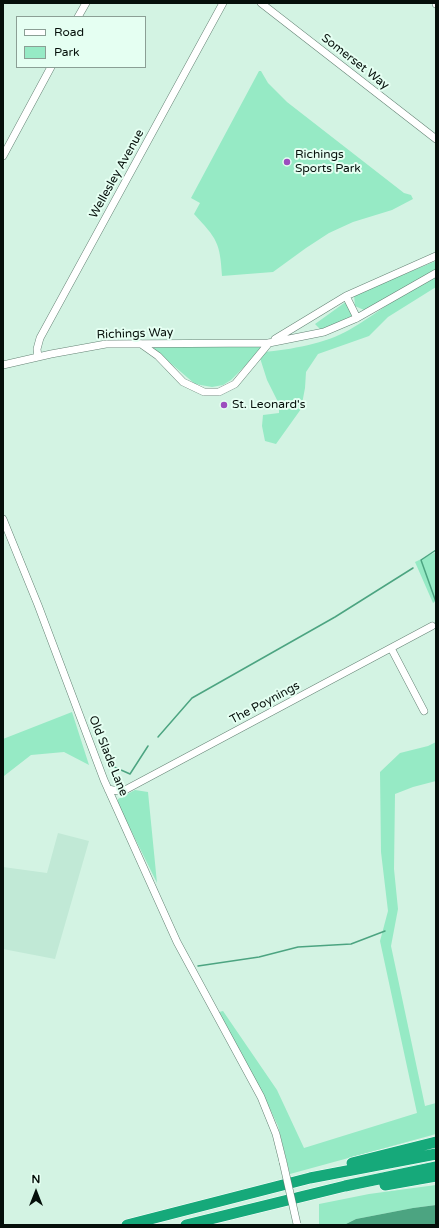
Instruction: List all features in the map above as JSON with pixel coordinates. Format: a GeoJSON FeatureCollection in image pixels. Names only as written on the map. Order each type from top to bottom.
{"type":"FeatureCollection","features":[{"type":"Feature","properties":{"kind":"highway"},"geometry":{"type":"LineString","coordinates":[[310,1178],[354,1163],[436,1142]]}},
{"type":"Feature","properties":{"kind":"highway"},"geometry":{"type":"LineString","coordinates":[[128,1225],[310,1178],[436,1154]]}},
{"type":"Feature","properties":{"kind":"highway"},"geometry":{"type":"LineString","coordinates":[[186,1225],[315,1193],[436,1167]]}},
{"type":"Feature","properties":{"kind":"highway"},"geometry":{"type":"LineString","coordinates":[[315,1193],[366,1188],[436,1176]]}},
{"type":"Feature","properties":{"kind":"street"},"geometry":{"type":"LineString","coordinates":[[79,16],[86,3]]}},
{"type":"Feature","properties":{"kind":"street","name":"Wellesley Avenue"},"geometry":{"type":"LineString","coordinates":[[38,357],[37,349],[40,338],[223,3]]}},
{"type":"Feature","properties":{"kind":"street","name":"Somerset Way"},"geometry":{"type":"LineString","coordinates":[[261,3],[436,139]]}},
{"type":"Feature","properties":{"kind":"street"},"geometry":{"type":"LineString","coordinates":[[3,156],[50,68]]}},
{"type":"Feature","properties":{"kind":"street"},"geometry":{"type":"LineString","coordinates":[[141,344],[158,356],[183,382],[204,392],[219,392],[235,384],[269,343],[346,296],[436,256]]}},
{"type":"Feature","properties":{"kind":"street","name":"Richings Way"},"geometry":{"type":"LineString","coordinates":[[3,366],[38,357],[106,344],[269,343],[324,332],[357,318],[428,277],[436,274]]}},
{"type":"Feature","properties":{"kind":"street"},"geometry":{"type":"LineString","coordinates":[[346,296],[357,318]]}},
{"type":"Feature","properties":{"kind":"street","name":"Old Slade Lane"},"geometry":{"type":"LineString","coordinates":[[3,519],[38,605],[108,789],[177,942],[261,1097],[276,1134],[297,1225]]}},
{"type":"Feature","properties":{"kind":"street","name":"The Poynings"},"geometry":{"type":"LineString","coordinates":[[108,789],[118,791],[124,790],[432,626]]}},
{"type":"Feature","properties":{"kind":"street"},"geometry":{"type":"LineString","coordinates":[[391,648],[424,711]]}},
{"type":"Feature","properties":{"kind":"shaded area"},"geometry":{"type":"Polygon","coordinates":[[[58,833],[89,841],[55,959],[3,949],[3,867],[47,873],[58,833]]]}},
{"type":"Feature","properties":{"kind":"shaded area"},"geometry":{"type":"Polygon","coordinates":[[[436,1205],[436,1225],[344,1225],[356,1219],[436,1205]]]}},
{"type":"Feature","properties":{"kind":"green space","name":"Richings Sports Park"},"geometry":{"type":"Polygon","coordinates":[[[259,71],[261,71],[268,83],[287,102],[404,193],[411,195],[413,199],[392,210],[353,222],[329,233],[273,272],[222,276],[220,255],[216,242],[208,229],[194,214],[200,203],[191,198],[259,71]]]}},
{"type":"Feature","properties":{"kind":"green space"},"geometry":{"type":"Polygon","coordinates":[[[436,261],[436,271],[364,310],[355,306],[354,295],[436,261]]]}},
{"type":"Feature","properties":{"kind":"green space"},"geometry":{"type":"Polygon","coordinates":[[[436,277],[436,287],[388,317],[369,336],[318,354],[306,372],[301,409],[276,444],[265,441],[262,426],[263,415],[279,413],[279,404],[267,380],[260,358],[264,352],[285,350],[308,345],[340,335],[413,288],[436,277]]]}},
{"type":"Feature","properties":{"kind":"green space"},"geometry":{"type":"Polygon","coordinates":[[[347,301],[354,315],[321,330],[315,324],[347,301]]]}},
{"type":"Feature","properties":{"kind":"green space"},"geometry":{"type":"Polygon","coordinates":[[[154,347],[263,348],[231,380],[223,385],[212,387],[195,384],[154,349],[154,347]]]}},
{"type":"Feature","properties":{"kind":"green space"},"geometry":{"type":"Polygon","coordinates":[[[436,552],[436,601],[433,603],[415,562],[436,552]]]}},
{"type":"Feature","properties":{"kind":"green space"},"geometry":{"type":"Polygon","coordinates":[[[72,712],[89,765],[64,752],[31,755],[4,776],[3,831],[3,739],[72,712]]]}},
{"type":"Feature","properties":{"kind":"green space"},"geometry":{"type":"Polygon","coordinates":[[[436,742],[436,781],[413,787],[395,794],[394,869],[398,909],[391,946],[425,1106],[436,1103],[436,1134],[290,1174],[278,1126],[263,1094],[219,1012],[223,1011],[277,1090],[304,1148],[417,1113],[380,941],[388,911],[381,852],[380,772],[400,753],[428,746],[436,742]]]}},
{"type":"Feature","properties":{"kind":"green space"},"geometry":{"type":"Polygon","coordinates":[[[135,790],[148,792],[157,883],[118,804],[118,799],[135,790]]]}},
{"type":"Feature","properties":{"kind":"green space"},"geometry":{"type":"Polygon","coordinates":[[[436,1185],[436,1205],[356,1219],[344,1225],[319,1225],[319,1204],[369,1194],[436,1185]]]}},
{"type":"Feature","properties":{"kind":"waterway"},"geometry":{"type":"LineString","coordinates":[[436,550],[421,560],[436,602]]}},
{"type":"Feature","properties":{"kind":"waterway"},"geometry":{"type":"LineString","coordinates":[[158,737],[192,698],[335,617],[413,568]]}},
{"type":"Feature","properties":{"kind":"waterway"},"geometry":{"type":"LineString","coordinates":[[112,766],[130,774],[148,746]]}},
{"type":"Feature","properties":{"kind":"waterway"},"geometry":{"type":"LineString","coordinates":[[198,966],[259,957],[298,947],[351,944],[385,931]]}},
{"type":"Feature","properties":{"kind":"place","name":"Richings Sports Park"},"geometry":{"type":"Point","coordinates":[287,162]}},
{"type":"Feature","properties":{"kind":"place","name":"St. Leonard's"},"geometry":{"type":"Point","coordinates":[224,405]}}]}
